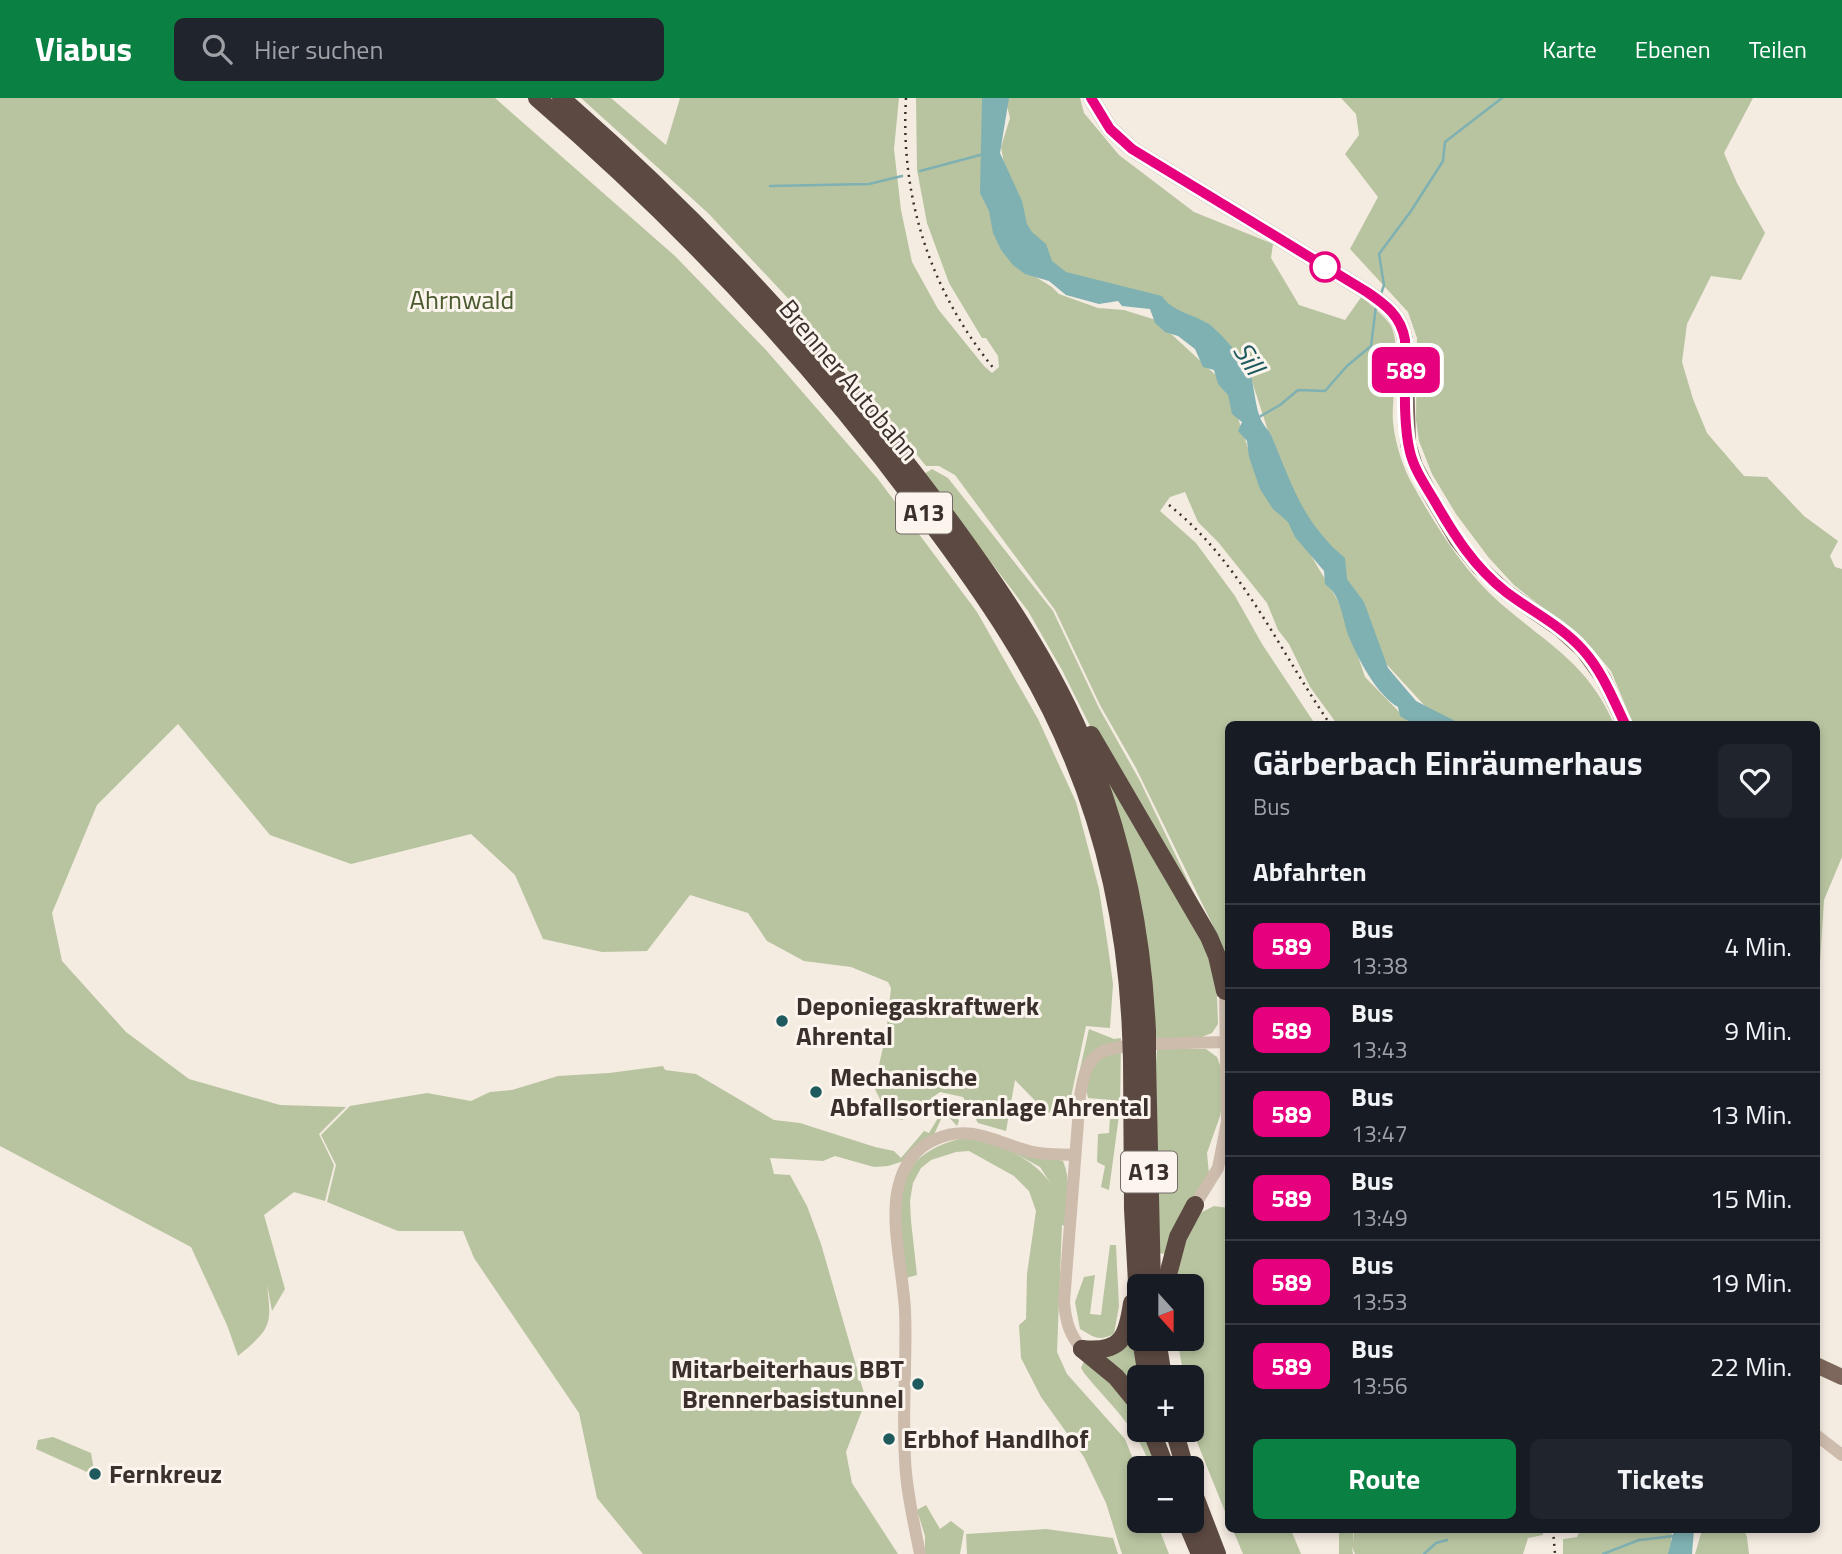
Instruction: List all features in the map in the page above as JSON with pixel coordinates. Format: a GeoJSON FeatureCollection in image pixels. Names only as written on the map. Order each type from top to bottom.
{"type":"FeatureCollection","features":[{"type":"Feature","properties":{"kind":"highway","name":"Brenner Autobahn"},"geometry":{"type":"LineString","coordinates":[[537,98],[601,154],[686,236],[796,354],[908,491],[958,558],[1012,639],[1063,734],[1100,834],[1119,915],[1128,981],[1139,1032]]}},
{"type":"Feature","properties":{"kind":"highway","name":"Brenner Autobahn"},"geometry":{"type":"LineString","coordinates":[[561,98],[678,206],[821,359],[885,436],[957,530],[1024,628],[1050,674],[1088,752],[1122,854],[1137,927],[1144,1274]]}},
{"type":"Feature","properties":{"kind":"highway"},"geometry":{"type":"LineString","coordinates":[[1050,674],[1078,712],[1209,937],[1220,964],[1225,991]]}},
{"type":"Feature","properties":{"kind":"highway"},"geometry":{"type":"LineString","coordinates":[[1168,1274],[1178,1237],[1195,1205]]}},
{"type":"Feature","properties":{"kind":"highway"},"geometry":{"type":"LineString","coordinates":[[1082,1349],[1105,1349],[1121,1340],[1127,1325]]}},
{"type":"Feature","properties":{"kind":"highway"},"geometry":{"type":"LineString","coordinates":[[1082,1349],[1116,1377],[1127,1390]]}},
{"type":"Feature","properties":{"kind":"highway"},"geometry":{"type":"LineString","coordinates":[[1204,1520],[1217,1554]]}},
{"type":"Feature","properties":{"kind":"highway"},"geometry":{"type":"LineString","coordinates":[[1191,1533],[1200,1554]]}},
{"type":"Feature","properties":{"kind":"main road"},"geometry":{"type":"LineString","coordinates":[[1091,98],[1110,129],[1132,149],[1388,307],[1399,320],[1404,333],[1408,444],[1426,487],[1457,540],[1479,567],[1583,650],[1603,678],[1624,721]]}},
{"type":"Feature","properties":{"kind":"main road"},"geometry":{"type":"LineString","coordinates":[[1820,1367],[1842,1377]]}},
{"type":"Feature","properties":{"kind":"street"},"geometry":{"type":"LineString","coordinates":[[1082,1349],[1072,1337],[1066,1322],[1064,1302],[1075,1155],[1083,1078],[1087,1067],[1100,1053],[1119,1047],[1225,1042],[1225,991]]}},
{"type":"Feature","properties":{"kind":"street"},"geometry":{"type":"LineString","coordinates":[[1195,1205],[1218,1168],[1225,1129]]}},
{"type":"Feature","properties":{"kind":"street"},"geometry":{"type":"LineString","coordinates":[[920,1554],[905,1462],[905,1318],[896,1203],[902,1173],[913,1156],[925,1145],[939,1137],[958,1132],[982,1134],[1033,1152],[1075,1155]]}},
{"type":"Feature","properties":{"kind":"street"},"geometry":{"type":"LineString","coordinates":[[1820,1438],[1842,1455]]}},
{"type":"Feature","properties":{"kind":"green space","name":"Ahrnwald"},"geometry":{"type":"Polygon","coordinates":[[[0,98],[495,98],[675,256],[766,350],[878,479],[977,612],[1038,719],[1076,802],[1099,889],[1113,984],[1110,1028],[1086,1026],[1067,1116],[1046,1112],[1015,1080],[1006,1131],[978,1123],[963,1097],[940,1092],[902,1120],[888,1116],[874,1087],[886,1034],[891,988],[888,982],[851,967],[804,961],[767,941],[748,913],[690,895],[647,951],[602,952],[543,939],[515,875],[471,834],[351,864],[270,835],[178,724],[97,805],[52,913],[62,961],[126,1032],[189,1079],[280,1105],[346,1107],[319,1134],[334,1165],[325,1201],[294,1192],[264,1215],[285,1289],[272,1311],[267,1284],[269,1318],[263,1332],[238,1356],[227,1325],[191,1247],[0,1146],[0,98]]]}},
{"type":"Feature","properties":{"kind":"green space"},"geometry":{"type":"Polygon","coordinates":[[[581,98],[611,98],[666,145],[680,98],[899,98],[894,149],[901,210],[912,262],[938,309],[992,373],[999,367],[998,356],[986,338],[982,338],[949,283],[927,223],[917,170],[916,98],[983,98],[1031,274],[1059,294],[1098,308],[1124,310],[1156,320],[1220,379],[1230,394],[1249,451],[1341,606],[1365,677],[1408,721],[1335,721],[1310,687],[1289,644],[1278,630],[1267,603],[1218,542],[1198,522],[1185,492],[1170,497],[1160,511],[1196,543],[1235,596],[1262,644],[1313,721],[1225,721],[1225,957],[1217,934],[1136,768],[1100,705],[1055,610],[955,475],[939,466],[926,466],[798,309],[708,213],[581,98]]]}},
{"type":"Feature","properties":{"kind":"green space"},"geometry":{"type":"Polygon","coordinates":[[[1005,98],[1080,98],[1084,113],[1119,155],[1194,212],[1273,244],[1271,258],[1299,305],[1345,320],[1362,296],[1386,319],[1391,326],[1396,347],[1394,430],[1410,480],[1442,533],[1474,577],[1499,602],[1578,669],[1612,721],[1449,721],[1424,705],[1378,655],[1286,486],[1248,369],[1194,321],[1067,277],[1042,253],[1010,197],[1001,147],[1010,118],[1005,98]]]}},
{"type":"Feature","properties":{"kind":"green space"},"geometry":{"type":"Polygon","coordinates":[[[1341,98],[1753,98],[1724,153],[1737,183],[1765,233],[1741,280],[1711,276],[1687,324],[1682,362],[1707,433],[1744,476],[1767,477],[1804,516],[1838,541],[1830,556],[1835,567],[1842,569],[1842,857],[1824,900],[1820,963],[1820,721],[1632,721],[1611,671],[1589,645],[1514,585],[1489,558],[1456,514],[1432,474],[1419,441],[1416,420],[1417,338],[1408,312],[1350,249],[1378,197],[1345,154],[1359,135],[1356,114],[1341,98]]]}},
{"type":"Feature","properties":{"kind":"green space"},"geometry":{"type":"Polygon","coordinates":[[[932,469],[948,478],[1053,611],[1099,708],[1140,781],[1224,956],[1221,990],[1217,997],[1218,1024],[1212,1033],[1202,1037],[1155,1041],[1093,732],[1028,611],[924,474],[932,469]]]}},
{"type":"Feature","properties":{"kind":"green space"},"geometry":{"type":"Polygon","coordinates":[[[1089,1029],[1114,1039],[1121,1038],[1120,1108],[1109,1190],[1101,1187],[1105,1166],[1097,1162],[1098,1134],[1109,1133],[1111,1100],[1088,1098],[1086,1088],[1076,1087],[1089,1029]]]}},
{"type":"Feature","properties":{"kind":"green space"},"geometry":{"type":"Polygon","coordinates":[[[1157,1049],[1206,1049],[1217,1057],[1221,1068],[1223,1101],[1207,1153],[1209,1174],[1168,1254],[1156,1253],[1157,1049]]]}},
{"type":"Feature","properties":{"kind":"green space"},"geometry":{"type":"Polygon","coordinates":[[[663,1066],[665,1070],[696,1074],[774,1120],[800,1123],[894,1151],[901,1158],[924,1131],[929,1133],[941,1113],[949,1110],[959,1121],[957,1126],[948,1116],[941,1119],[933,1137],[904,1161],[888,1166],[874,1167],[835,1156],[823,1161],[770,1158],[774,1174],[790,1175],[807,1206],[821,1244],[866,1400],[846,1452],[852,1483],[898,1554],[643,1554],[597,1498],[579,1413],[474,1258],[463,1231],[398,1231],[327,1202],[336,1165],[321,1135],[350,1106],[427,1093],[471,1101],[490,1092],[512,1090],[558,1076],[663,1066]]]}},
{"type":"Feature","properties":{"kind":"green space"},"geometry":{"type":"Polygon","coordinates":[[[963,1138],[988,1143],[1020,1156],[1000,1145],[1063,1161],[1068,1194],[1065,1226],[1062,1225],[1057,1352],[1067,1374],[1125,1439],[1132,1456],[1127,1456],[1127,1533],[1161,1533],[1169,1554],[1122,1554],[1106,1503],[1084,1457],[1041,1397],[1021,1358],[1019,1325],[1026,1319],[1027,1274],[1036,1211],[1029,1191],[1014,1176],[969,1151],[931,1160],[921,1168],[913,1183],[910,1201],[917,1275],[906,1278],[900,1210],[902,1191],[908,1174],[919,1159],[937,1147],[963,1138]],[[1025,1159],[1051,1184],[1040,1167],[1025,1159]]]}},
{"type":"Feature","properties":{"kind":"green space"},"geometry":{"type":"Polygon","coordinates":[[[1214,1206],[1225,1208],[1225,1512],[1197,1442],[1204,1442],[1204,1365],[1182,1365],[1179,1351],[1204,1351],[1204,1274],[1172,1274],[1171,1266],[1194,1216],[1214,1206]]]}},
{"type":"Feature","properties":{"kind":"green space"},"geometry":{"type":"Polygon","coordinates":[[[1110,1245],[1116,1245],[1119,1306],[1114,1334],[1100,1338],[1080,1329],[1075,1302],[1084,1277],[1095,1275],[1090,1314],[1101,1315],[1110,1245]]]}},
{"type":"Feature","properties":{"kind":"green space"},"geometry":{"type":"Polygon","coordinates":[[[1127,1330],[1127,1351],[1136,1351],[1138,1365],[1127,1365],[1127,1388],[1093,1353],[1127,1330]]]}},
{"type":"Feature","properties":{"kind":"green space"},"geometry":{"type":"Polygon","coordinates":[[[1084,1361],[1127,1398],[1127,1424],[1084,1373],[1081,1368],[1084,1361]]]}},
{"type":"Feature","properties":{"kind":"green space"},"geometry":{"type":"Polygon","coordinates":[[[53,1437],[91,1453],[94,1470],[87,1472],[36,1449],[38,1440],[53,1437]]]}},
{"type":"Feature","properties":{"kind":"green space"},"geometry":{"type":"Polygon","coordinates":[[[1139,1442],[1148,1442],[1153,1456],[1145,1454],[1139,1442]]]}},
{"type":"Feature","properties":{"kind":"green space"},"geometry":{"type":"Polygon","coordinates":[[[926,1505],[940,1529],[951,1521],[964,1531],[960,1554],[925,1554],[925,1536],[917,1510],[926,1505]]]}},
{"type":"Feature","properties":{"kind":"green space"},"geometry":{"type":"Polygon","coordinates":[[[1046,1529],[1113,1538],[1118,1554],[967,1554],[966,1534],[1046,1529]]]}},
{"type":"Feature","properties":{"kind":"green space"},"geometry":{"type":"Polygon","coordinates":[[[1234,1533],[1292,1533],[1301,1554],[1243,1554],[1234,1533]]]}},
{"type":"Feature","properties":{"kind":"green space"},"geometry":{"type":"Polygon","coordinates":[[[1339,1533],[1353,1533],[1353,1543],[1354,1533],[1543,1533],[1528,1538],[1523,1554],[1355,1554],[1352,1547],[1353,1554],[1339,1554],[1339,1533]]]}},
{"type":"Feature","properties":{"kind":"green space"},"geometry":{"type":"Polygon","coordinates":[[[1579,1533],[1672,1533],[1670,1554],[1563,1554],[1563,1539],[1577,1537],[1579,1533]]]}},
{"type":"Feature","properties":{"kind":"green space"},"geometry":{"type":"Polygon","coordinates":[[[1701,1533],[1745,1533],[1747,1537],[1749,1554],[1695,1554],[1701,1533]]]}},
{"type":"Feature","properties":{"kind":"water"},"geometry":{"type":"Polygon","coordinates":[[[982,98],[1009,98],[1000,153],[1022,201],[1027,224],[1046,244],[1052,261],[1066,272],[1162,296],[1176,309],[1212,326],[1228,343],[1247,366],[1261,420],[1271,435],[1308,516],[1345,558],[1347,579],[1364,602],[1388,668],[1416,701],[1455,721],[1408,721],[1400,716],[1398,707],[1376,685],[1353,646],[1338,601],[1325,584],[1324,571],[1260,489],[1249,457],[1247,441],[1238,431],[1242,422],[1232,414],[1228,395],[1218,384],[1214,370],[1203,367],[1195,349],[1155,323],[1150,309],[1122,306],[1118,301],[1099,304],[1066,295],[1049,281],[1025,274],[1013,265],[1001,250],[993,233],[989,211],[980,193],[982,98]]]}},
{"type":"Feature","properties":{"kind":"water"},"geometry":{"type":"Polygon","coordinates":[[[1673,1533],[1694,1533],[1692,1554],[1668,1554],[1673,1533]]]}},
{"type":"Feature","properties":{"kind":"waterway"},"geometry":{"type":"LineString","coordinates":[[1381,294],[1384,285],[1379,254],[1443,161],[1445,142],[1502,98]]}},
{"type":"Feature","properties":{"kind":"waterway"},"geometry":{"type":"LineString","coordinates":[[920,171],[984,154]]}},
{"type":"Feature","properties":{"kind":"waterway"},"geometry":{"type":"LineString","coordinates":[[770,186],[869,184],[902,176]]}},
{"type":"Feature","properties":{"kind":"waterway"},"geometry":{"type":"LineString","coordinates":[[1259,417],[1298,390],[1325,391],[1347,366],[1371,346],[1376,306]]}},
{"type":"Feature","properties":{"kind":"waterway"},"geometry":{"type":"LineString","coordinates":[[1603,1554],[1639,1540],[1674,1536]]}},
{"type":"Feature","properties":{"kind":"waterway"},"geometry":{"type":"LineString","coordinates":[[1424,1554],[1436,1543],[1447,1540]]}},
{"type":"Feature","properties":{"kind":"railway"},"geometry":{"type":"LineString","coordinates":[[906,98],[908,172],[924,243],[953,309],[995,370]]}},
{"type":"Feature","properties":{"kind":"railway"},"geometry":{"type":"LineString","coordinates":[[1169,505],[1194,528],[1238,580],[1328,721]]}},
{"type":"Feature","properties":{"kind":"railway"},"geometry":{"type":"LineString","coordinates":[[1553,1533],[1555,1554]]}},
{"type":"Feature","properties":{"kind":"bus line","name":"589"},"geometry":{"type":"LineString","coordinates":[[1091,98],[1098,113],[1118,138],[1146,159],[1377,298],[1395,314],[1402,326],[1405,340],[1408,444],[1415,466],[1430,494],[1457,540],[1486,574],[1506,592],[1561,630],[1583,650],[1603,678],[1624,721]]}},
{"type":"Feature","properties":{"kind":"place","name":"Deponiegaskraftwerk Ahrental"},"geometry":{"type":"Point","coordinates":[782,1021]}},
{"type":"Feature","properties":{"kind":"place","name":"Mechanische Abfallsortieranlage Ahrental"},"geometry":{"type":"Point","coordinates":[816,1092]}},
{"type":"Feature","properties":{"kind":"place","name":"Mitarbeiterhaus BBT Brennerbasistunnel"},"geometry":{"type":"Point","coordinates":[918,1384]}},
{"type":"Feature","properties":{"kind":"place","name":"Erbhof Handlhof"},"geometry":{"type":"Point","coordinates":[889,1439]}},
{"type":"Feature","properties":{"kind":"place","name":"Fernkreuz"},"geometry":{"type":"Point","coordinates":[95,1474]}},
{"type":"Feature","properties":{"kind":"water label","name":"Sill"},"geometry":{"type":"Point","coordinates":[1249,358]}}]}
